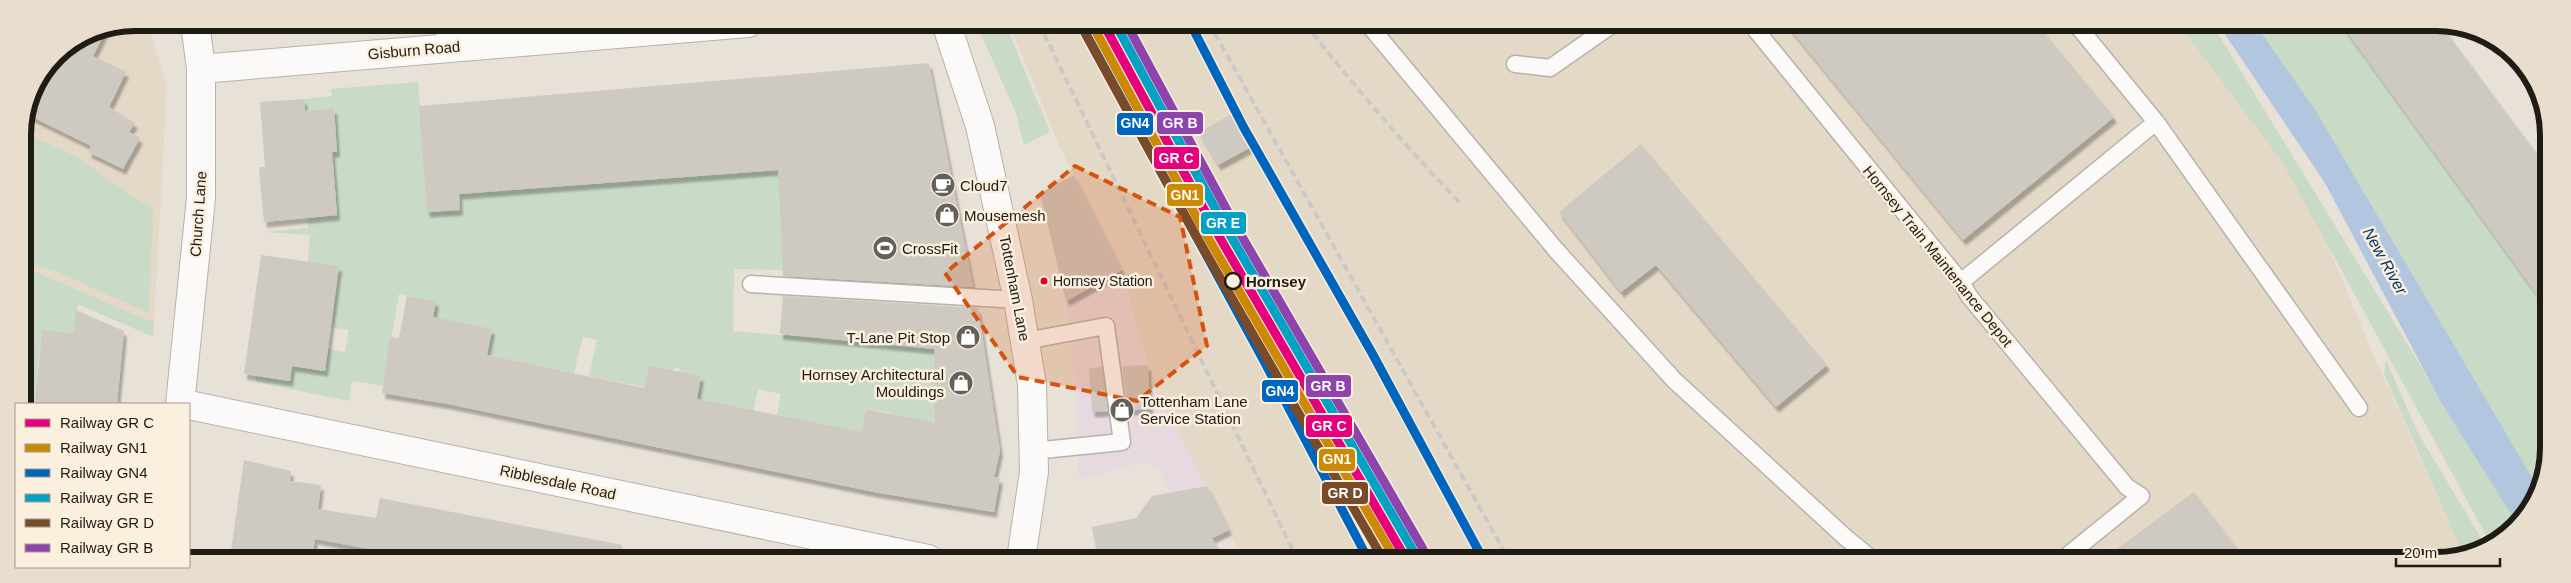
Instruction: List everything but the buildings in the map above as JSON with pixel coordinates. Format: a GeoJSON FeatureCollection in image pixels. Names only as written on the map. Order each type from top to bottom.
{"type":"FeatureCollection","features":[{"type":"Feature","properties":{"kind":"street","name":"Church Lane"},"geometry":{"type":"LineString","coordinates":[[184,403],[201,198],[200,69],[196,31]]}},
{"type":"Feature","properties":{"kind":"street","name":"Gisburn Road"},"geometry":{"type":"LineString","coordinates":[[200,69],[445,35],[546,31]]}},
{"type":"Feature","properties":{"kind":"street","name":"Tottenham Lane"},"geometry":{"type":"LineString","coordinates":[[949,31],[980,126],[1018,300],[1032,386],[1034,472],[1022,552]]}},
{"type":"Feature","properties":{"kind":"street","name":"Ribblesdale Road"},"geometry":{"type":"LineString","coordinates":[[190,405],[894,552]]}},
{"type":"Feature","properties":{"kind":"lane"},"geometry":{"type":"LineString","coordinates":[[1374,31],[1556,250],[1674,380],[1863,552]]}},
{"type":"Feature","properties":{"kind":"lane"},"geometry":{"type":"LineString","coordinates":[[1515,64],[1550,68],[1603,31]]}},
{"type":"Feature","properties":{"kind":"lane","name":"Hornsey Train Maintenance Depot"},"geometry":{"type":"LineString","coordinates":[[1758,31],[1961,282],[1969,296],[2127,487],[2141,496],[2072,552]]}},
{"type":"Feature","properties":{"kind":"lane"},"geometry":{"type":"LineString","coordinates":[[2082,31],[2156,122],[2359,408]]}},
{"type":"Feature","properties":{"kind":"lane"},"geometry":{"type":"LineString","coordinates":[[1961,282],[2156,122]]}},
{"type":"Feature","properties":{"kind":"lane"},"geometry":{"type":"LineString","coordinates":[[751,284],[1018,300]]}},
{"type":"Feature","properties":{"kind":"lane"},"geometry":{"type":"LineString","coordinates":[[1025,341],[1106,326],[1122,442],[1034,451]]}},
{"type":"Feature","properties":{"kind":"highlighted area"},"geometry":{"type":"Polygon","coordinates":[[[1075,166],[1180,217],[1207,346],[1137,401],[1018,377],[945,273],[1075,166]]]}},
{"type":"Feature","properties":{"kind":"shaded area"},"geometry":{"type":"Polygon","coordinates":[[[150,31],[167,84],[154,323],[31,270],[31,129],[39,96],[53,72],[72,53],[96,39],[122,32],[150,31]]]}},
{"type":"Feature","properties":{"kind":"shaded area"},"geometry":{"type":"Polygon","coordinates":[[[1012,31],[2187,31],[2242,100],[2311,205],[2369,345],[2460,549],[2442,552],[1239,552],[1156,387],[1149,387],[1148,365],[1122,270],[1059,145],[1012,31]]]}},
{"type":"Feature","properties":{"kind":"shaded area","name":"Tottenham Lane Service Station"},"geometry":{"type":"Polygon","coordinates":[[[1122,270],[1156,386],[1229,530],[1201,543],[1158,468],[1142,462],[1079,479],[1076,390],[1066,301],[1122,270]]]}},
{"type":"Feature","properties":{"kind":"green space"},"geometry":{"type":"Polygon","coordinates":[[[980,31],[1008,31],[1050,132],[1024,145],[1016,113],[980,31]]]}},
{"type":"Feature","properties":{"kind":"green space"},"geometry":{"type":"Polygon","coordinates":[[[2184,31],[2216,31],[2513,517],[2488,538],[2487,538],[2283,163],[2184,31]]]}},
{"type":"Feature","properties":{"kind":"green space"},"geometry":{"type":"Polygon","coordinates":[[[2259,31],[2346,31],[2540,299],[2540,454],[2534,481],[2361,192],[2259,31]]]}},
{"type":"Feature","properties":{"kind":"green space"},"geometry":{"type":"Polygon","coordinates":[[[418,82],[428,212],[460,210],[459,194],[699,176],[696,132],[740,172],[777,171],[775,126],[815,185],[779,189],[783,270],[734,269],[733,331],[934,349],[936,430],[893,416],[889,412],[866,409],[862,432],[777,415],[781,394],[758,389],[753,411],[697,399],[701,376],[682,373],[678,367],[671,371],[649,366],[644,387],[589,376],[597,340],[583,337],[574,373],[487,356],[492,329],[433,320],[435,301],[399,294],[383,386],[352,381],[349,401],[256,382],[256,376],[292,366],[325,371],[328,349],[345,352],[349,330],[299,322],[333,309],[339,267],[308,262],[310,235],[265,232],[308,228],[308,218],[337,215],[334,172],[309,174],[308,154],[337,152],[334,108],[305,111],[304,99],[332,96],[331,89],[418,82]]]}},
{"type":"Feature","properties":{"kind":"green space"},"geometry":{"type":"Polygon","coordinates":[[[31,136],[77,157],[130,195],[153,208],[149,313],[55,271],[31,263],[31,136]]]}},
{"type":"Feature","properties":{"kind":"green space"},"geometry":{"type":"Polygon","coordinates":[[[31,270],[154,323],[153,337],[78,304],[74,333],[42,330],[37,373],[70,377],[36,397],[35,403],[31,403],[31,270]]]}},
{"type":"Feature","properties":{"kind":"green space"},"geometry":{"type":"Polygon","coordinates":[[[2386,360],[2418,433],[2483,541],[2460,549],[2384,374],[2386,360]]]}},
{"type":"Feature","properties":{"kind":"water","name":"New River"},"geometry":{"type":"Polygon","coordinates":[[[2223,31],[2260,31],[2314,108],[2534,481],[2526,500],[2513,517],[2441,402],[2325,183],[2223,31]]]}},
{"type":"Feature","properties":{"kind":"railway"},"geometry":{"type":"LineString","coordinates":[[1043,31],[1294,552]]}},
{"type":"Feature","properties":{"kind":"railway"},"geometry":{"type":"LineString","coordinates":[[1213,31],[1505,552]]}},
{"type":"Feature","properties":{"kind":"railway"},"geometry":{"type":"LineString","coordinates":[[1311,31],[1380,115],[1459,202]]}},
{"type":"Feature","properties":{"kind":"transit line"},"geometry":{"type":"LineString","coordinates":[[1107,31],[1213,226],[1402,552]]}},
{"type":"Feature","properties":{"kind":"transit line"},"geometry":{"type":"LineString","coordinates":[[1119,31],[1222,221],[1414,552]]}},
{"type":"Feature","properties":{"kind":"transit line"},"geometry":{"type":"LineString","coordinates":[[1130,31],[1230,216],[1423,549]]}},
{"type":"Feature","properties":{"kind":"transit line"},"geometry":{"type":"LineString","coordinates":[[1085,33],[1196,236],[1379,552]]}},
{"type":"Feature","properties":{"kind":"rail line","name":"GN4"},"geometry":{"type":"LineString","coordinates":[[1084,31],[1264,361],[1364,552]]}},
{"type":"Feature","properties":{"kind":"rail line","name":"GN1"},"geometry":{"type":"LineString","coordinates":[[1096,31],[1204,231],[1391,552]]}},
{"type":"Feature","properties":{"kind":"rail line","name":"GN4"},"geometry":{"type":"LineString","coordinates":[[1194,31],[1244,128],[1372,353],[1479,552]]}},
{"type":"Feature","properties":{"kind":"place","name":"Cloud7"},"geometry":{"type":"Point","coordinates":[943,185]}},
{"type":"Feature","properties":{"kind":"place","name":"Mousemesh"},"geometry":{"type":"Point","coordinates":[947,215]}},
{"type":"Feature","properties":{"kind":"place","name":"CrossFit"},"geometry":{"type":"Point","coordinates":[885,248]}},
{"type":"Feature","properties":{"kind":"place","name":"Hornsey Station"},"geometry":{"type":"Point","coordinates":[1044,281]}},
{"type":"Feature","properties":{"kind":"place","name":"Hornsey"},"geometry":{"type":"Point","coordinates":[1233,281]}},
{"type":"Feature","properties":{"kind":"place","name":"T-Lane Pit Stop"},"geometry":{"type":"Point","coordinates":[968,337]}},
{"type":"Feature","properties":{"kind":"place","name":"Hornsey Architectural Mouldings"},"geometry":{"type":"Point","coordinates":[961,383]}},
{"type":"Feature","properties":{"kind":"place","name":"Tottenham Lane Service Station"},"geometry":{"type":"Point","coordinates":[1122,410]}}]}
